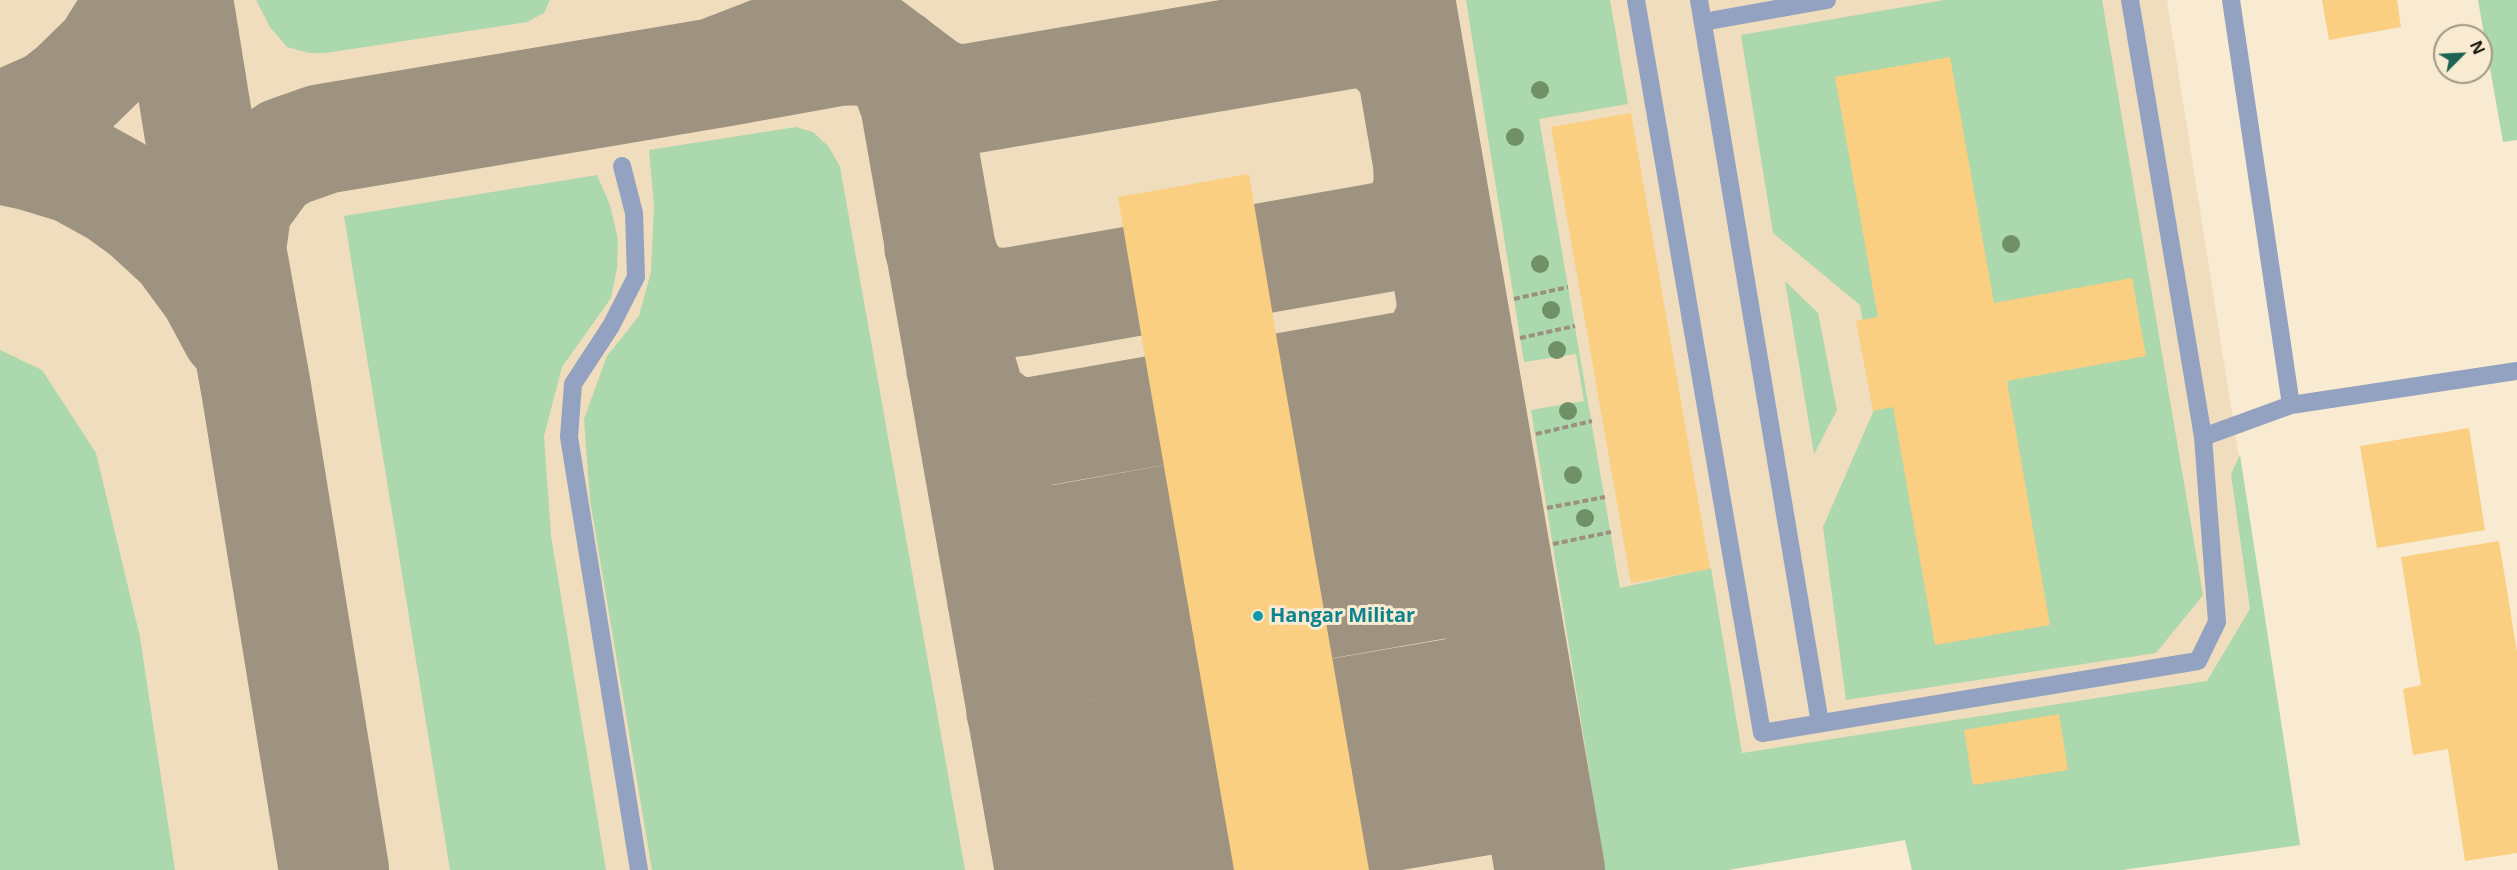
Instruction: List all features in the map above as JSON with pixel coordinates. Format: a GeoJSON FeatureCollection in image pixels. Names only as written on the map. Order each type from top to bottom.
{"type":"FeatureCollection","features":[{"type":"Feature","properties":{"kind":"lane"},"geometry":{"type":"LineString","coordinates":[[1636,0],[1762,733],[2198,661],[2217,622],[2203,437],[2130,0]]}},
{"type":"Feature","properties":{"kind":"lane"},"geometry":{"type":"LineString","coordinates":[[1700,0],[1820,723]]}},
{"type":"Feature","properties":{"kind":"lane"},"geometry":{"type":"LineString","coordinates":[[1703,22],[1827,0]]}},
{"type":"Feature","properties":{"kind":"lane"},"geometry":{"type":"LineString","coordinates":[[2231,0],[2291,405]]}},
{"type":"Feature","properties":{"kind":"lane"},"geometry":{"type":"LineString","coordinates":[[622,166],[634,213],[636,277],[611,326],[573,384],[569,437],[639,870]]}},
{"type":"Feature","properties":{"kind":"lane"},"geometry":{"type":"LineString","coordinates":[[2203,437],[2291,405],[2517,371]]}},
{"type":"Feature","properties":{"kind":"path"},"geometry":{"type":"LineString","coordinates":[[1514,299],[1568,287]]}},
{"type":"Feature","properties":{"kind":"path"},"geometry":{"type":"LineString","coordinates":[[1520,338],[1575,326]]}},
{"type":"Feature","properties":{"kind":"path"},"geometry":{"type":"LineString","coordinates":[[1536,435],[1592,421]]}},
{"type":"Feature","properties":{"kind":"path"},"geometry":{"type":"LineString","coordinates":[[1547,508],[1605,497]]}},
{"type":"Feature","properties":{"kind":"path"},"geometry":{"type":"LineString","coordinates":[[1553,544],[1611,532]]}},
{"type":"Feature","properties":{"kind":"shaded area"},"geometry":{"type":"Polygon","coordinates":[[[0,0],[2167,0],[2300,845],[2122,870],[1912,870],[1905,840],[1728,870],[0,870],[0,0]]]}},
{"type":"Feature","properties":{"kind":"green space"},"geometry":{"type":"Polygon","coordinates":[[[256,0],[550,0],[544,13],[527,22],[326,53],[309,53],[287,47],[270,27],[256,0]]]}},
{"type":"Feature","properties":{"kind":"green space"},"geometry":{"type":"Polygon","coordinates":[[[1466,0],[1610,0],[1628,104],[1539,119],[1620,588],[1711,568],[1742,753],[2207,681],[2250,609],[2231,474],[2240,455],[2300,845],[2122,870],[1912,870],[1905,840],[1728,870],[1605,870],[1531,410],[1584,401],[1576,354],[1524,362],[1466,0]]]}},
{"type":"Feature","properties":{"kind":"green space"},"geometry":{"type":"Polygon","coordinates":[[[1944,0],[2102,0],[2203,595],[2156,653],[1846,700],[1823,527],[1877,403],[1860,305],[1773,233],[1741,35],[1944,0]]]}},
{"type":"Feature","properties":{"kind":"green space"},"geometry":{"type":"Polygon","coordinates":[[[2478,0],[2517,0],[2517,140],[2503,142],[2493,84],[2493,24],[2482,24],[2478,0]]]}},
{"type":"Feature","properties":{"kind":"green space"},"geometry":{"type":"Polygon","coordinates":[[[796,127],[813,132],[829,147],[840,167],[965,870],[652,870],[590,500],[584,419],[607,356],[639,316],[651,272],[654,205],[649,150],[796,127]]]}},
{"type":"Feature","properties":{"kind":"green space"},"geometry":{"type":"Polygon","coordinates":[[[597,175],[610,205],[618,239],[617,268],[611,298],[562,367],[544,436],[551,536],[606,870],[450,870],[344,216],[597,175]]]}},
{"type":"Feature","properties":{"kind":"green space"},"geometry":{"type":"Polygon","coordinates":[[[1785,281],[1818,313],[1837,410],[1814,454],[1785,281]]]}},
{"type":"Feature","properties":{"kind":"green space"},"geometry":{"type":"Polygon","coordinates":[[[0,350],[42,370],[96,453],[140,637],[175,870],[0,870],[0,350]]]}},
{"type":"Feature","properties":{"kind":"building"},"geometry":{"type":"Polygon","coordinates":[[[2322,0],[2397,0],[2401,27],[2329,40],[2322,0]]]}},
{"type":"Feature","properties":{"kind":"building"},"geometry":{"type":"Polygon","coordinates":[[[1950,57],[1994,303],[2132,278],[2146,356],[2007,381],[2050,625],[1935,645],[1893,407],[1873,411],[1856,321],[1878,317],[1835,77],[1950,57]]]}},
{"type":"Feature","properties":{"kind":"building"},"geometry":{"type":"Polygon","coordinates":[[[1631,113],[1710,569],[1631,583],[1551,127],[1631,113]]]}},
{"type":"Feature","properties":{"kind":"building","name":"Hangar Militar"},"geometry":{"type":"Polygon","coordinates":[[[1249,174],[1369,870],[1234,870],[1146,363],[1118,197],[1249,174]]]}},
{"type":"Feature","properties":{"kind":"building"},"geometry":{"type":"Polygon","coordinates":[[[2469,428],[2485,530],[2377,548],[2360,446],[2469,428]]]}},
{"type":"Feature","properties":{"kind":"building"},"geometry":{"type":"Polygon","coordinates":[[[2499,541],[2517,652],[2517,853],[2465,861],[2448,749],[2413,755],[2403,689],[2421,685],[2401,557],[2499,541]]]}},
{"type":"Feature","properties":{"kind":"building"},"geometry":{"type":"Polygon","coordinates":[[[2059,714],[2068,770],[1973,785],[1964,730],[2059,714]]]}},
{"type":"Feature","properties":{"kind":"taxiway"},"geometry":{"type":"LineString","coordinates":[[0,128],[54,104],[73,89],[108,55],[133,15],[139,0]]}},
{"type":"Feature","properties":{"kind":"taxiway"},"geometry":{"type":"LineString","coordinates":[[178,0],[199,130],[231,249],[256,388],[334,870]]}},
{"type":"Feature","properties":{"kind":"taxiway"},"geometry":{"type":"LineString","coordinates":[[1400,0],[1550,870]]}},
{"type":"Feature","properties":{"kind":"taxiway"},"geometry":{"type":"LineString","coordinates":[[859,37],[928,89],[942,96],[962,100],[1353,33],[1370,35],[1387,42],[1405,59],[1413,76]]}},
{"type":"Feature","properties":{"kind":"taxiway"},"geometry":{"type":"LineString","coordinates":[[231,249],[237,205],[266,165],[286,152],[323,139],[715,73],[785,46]]}},
{"type":"Feature","properties":{"kind":"taxiway"},"geometry":{"type":"LineString","coordinates":[[715,73],[837,51],[855,50],[876,53],[893,62],[905,76],[915,103],[1050,870]]}},
{"type":"Feature","properties":{"kind":"taxiway"},"geometry":{"type":"LineString","coordinates":[[0,149],[76,169],[116,191],[145,212],[182,246],[213,288],[235,329]]}},
{"type":"Feature","properties":{"kind":"taxiway"},"geometry":{"type":"LineString","coordinates":[[939,245],[948,272],[963,290],[989,302],[1020,301],[1390,236],[1406,228],[1416,218],[1423,205],[1429,188],[1428,164]]}},
{"type":"Feature","properties":{"kind":"taxiway"},"geometry":{"type":"LineString","coordinates":[[961,367],[969,394],[978,410],[1004,429],[1034,432],[1414,365],[1426,359],[1438,348],[1450,322],[1452,303]]}},
{"type":"Feature","properties":{"kind":"taxiway"},"geometry":{"type":"LineString","coordinates":[[983,485],[990,510],[1001,524],[1016,534],[1036,540],[1059,540],[1428,474],[1446,467],[1464,447],[1472,417]]}},
{"type":"Feature","properties":{"kind":"taxiway"},"geometry":{"type":"LineString","coordinates":[[1002,599],[1009,620],[1018,631],[1032,641],[1049,648],[1093,644],[1443,583],[1459,578],[1473,567],[1481,555],[1487,541],[1489,520]]}},
{"type":"Feature","properties":{"kind":"taxiway"},"geometry":{"type":"LineString","coordinates":[[1021,709],[1026,724],[1047,747],[1078,757],[1102,754],[1463,692],[1486,680],[1496,670],[1504,654],[1508,629]]}},
{"type":"Feature","properties":{"kind":"taxiway"},"geometry":{"type":"LineString","coordinates":[[1041,820],[1045,834],[1063,853],[1076,861],[1104,865],[1485,800],[1509,786],[1516,777],[1525,758],[1526,736]]}},
{"type":"Feature","properties":{"kind":"place","name":"Hangar Militar"},"geometry":{"type":"Point","coordinates":[1258,616]}}]}
